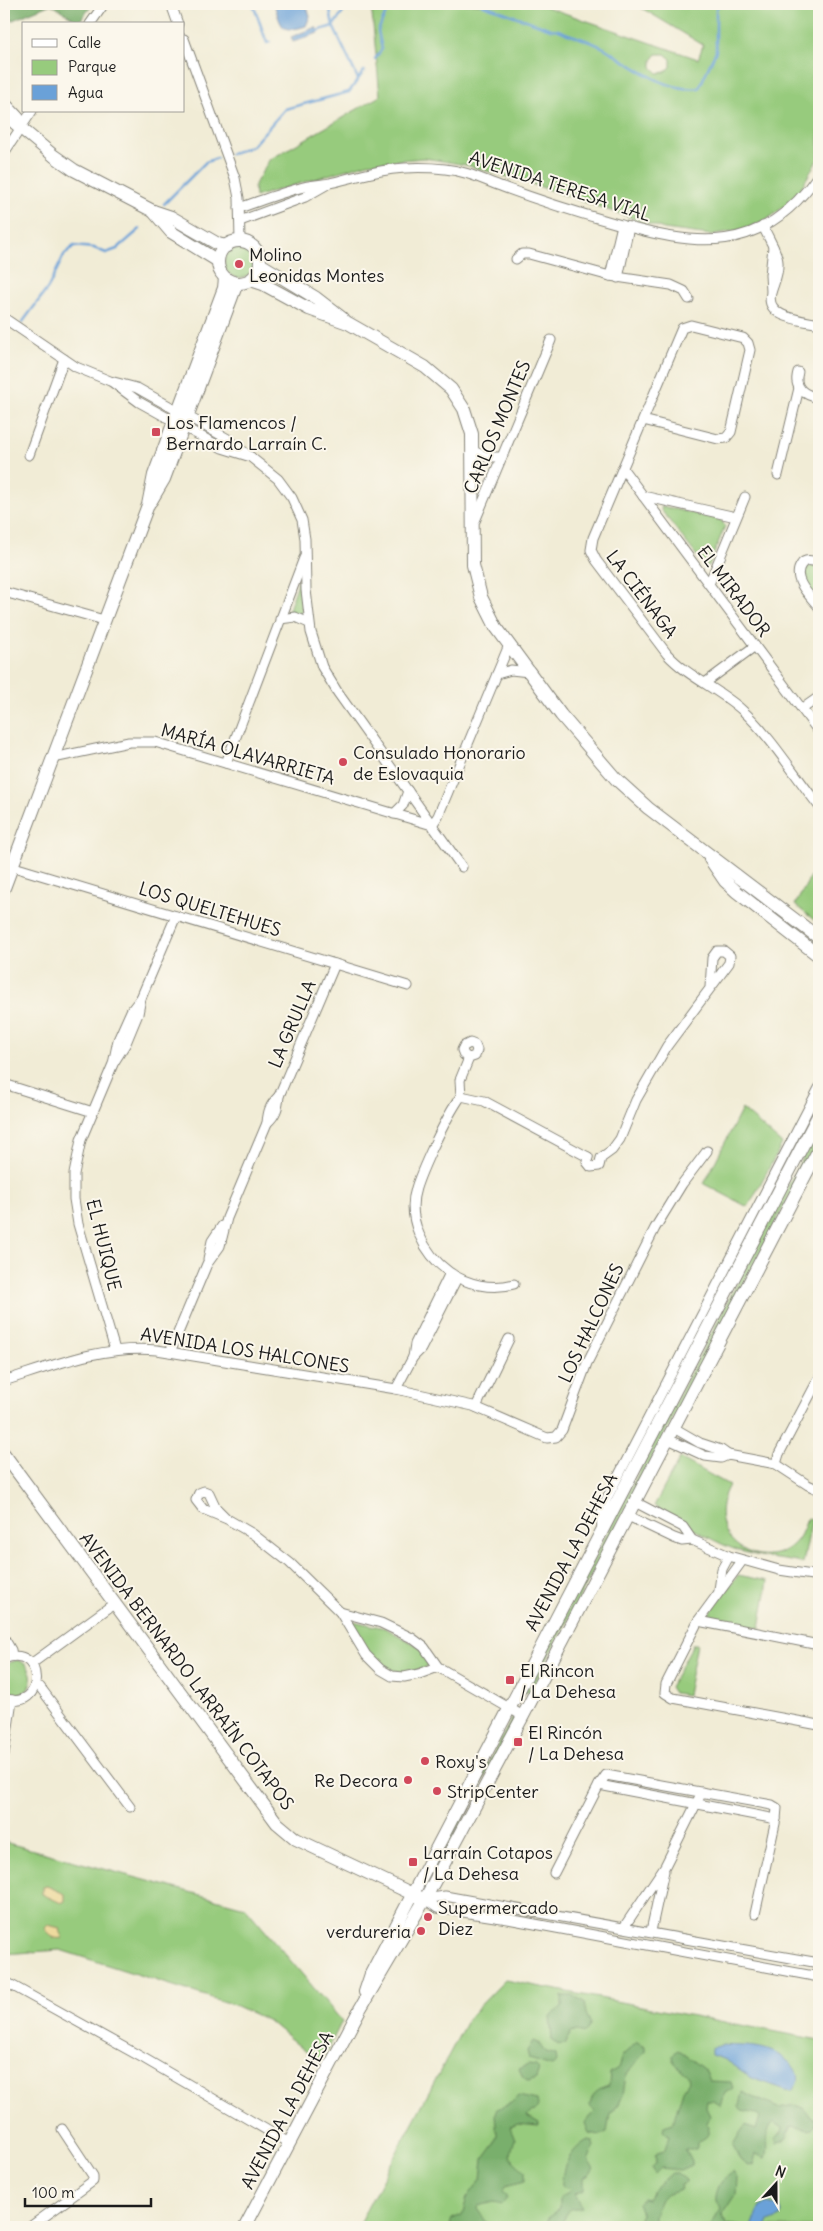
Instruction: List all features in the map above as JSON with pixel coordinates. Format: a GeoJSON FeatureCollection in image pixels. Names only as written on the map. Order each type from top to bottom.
{"type":"FeatureCollection","features":[{"type":"Feature","properties":{"kind":"street"},"geometry":{"type":"LineString","coordinates":[[91,22],[104,4]]}},
{"type":"Feature","properties":{"kind":"street"},"geometry":{"type":"LineString","coordinates":[[171,4],[177,22]]}},
{"type":"Feature","properties":{"kind":"street"},"geometry":{"type":"LineString","coordinates":[[185,42],[235,178],[240,220],[240,241]]}},
{"type":"Feature","properties":{"kind":"street"},"geometry":{"type":"LineString","coordinates":[[4,103],[16,116],[22,127]]}},
{"type":"Feature","properties":{"kind":"street"},"geometry":{"type":"LineString","coordinates":[[4,153],[31,112]]}},
{"type":"Feature","properties":{"kind":"street"},"geometry":{"type":"LineString","coordinates":[[4,114],[68,166],[218,244],[227,246]]}},
{"type":"Feature","properties":{"kind":"street","name":"AVENIDA TERESA VIAL"},"geometry":{"type":"LineString","coordinates":[[239,208],[299,188],[386,169],[414,167],[471,173],[502,186],[625,226],[687,240],[704,241],[738,236],[763,226],[793,205],[819,174]]}},
{"type":"Feature","properties":{"kind":"street","name":"AVENIDA TERESA VIAL"},"geometry":{"type":"LineString","coordinates":[[240,220],[305,197],[328,183]]}},
{"type":"Feature","properties":{"kind":"street"},"geometry":{"type":"LineString","coordinates":[[153,211],[171,232],[218,261]]}},
{"type":"Feature","properties":{"kind":"street"},"geometry":{"type":"LineString","coordinates":[[614,277],[625,226]]}},
{"type":"Feature","properties":{"kind":"street"},"geometry":{"type":"LineString","coordinates":[[763,226],[773,248],[770,275],[770,305],[774,311],[819,324]]}},
{"type":"Feature","properties":{"kind":"street"},"geometry":{"type":"LineString","coordinates":[[252,280],[258,273],[260,264],[255,248],[240,241],[227,246],[221,252],[218,261],[220,270],[231,281],[252,280],[309,308],[348,323]]}},
{"type":"Feature","properties":{"kind":"street"},"geometry":{"type":"LineString","coordinates":[[516,259],[522,254],[529,254],[614,277],[671,285],[684,290],[689,299]]}},
{"type":"Feature","properties":{"kind":"street"},"geometry":{"type":"LineString","coordinates":[[260,264],[316,298],[348,323],[425,367],[445,382],[456,395],[467,417],[472,434],[473,565],[477,587],[490,618],[561,715],[616,779],[648,808],[819,938]]}},
{"type":"Feature","properties":{"kind":"street"},"geometry":{"type":"LineString","coordinates":[[4,888],[8,865],[53,758],[148,505],[154,475],[181,418],[231,281]]}},
{"type":"Feature","properties":{"kind":"street"},"geometry":{"type":"LineString","coordinates":[[4,318],[76,367],[110,381],[131,397],[181,418],[222,448],[251,458],[272,473],[292,498],[304,528],[309,623],[316,651],[328,679],[462,867]]}},
{"type":"Feature","properties":{"kind":"street","name":"LA CIÉNAGA"},"geometry":{"type":"LineString","coordinates":[[643,420],[721,440],[726,438],[730,434],[749,345],[743,338],[691,325],[684,326],[680,331],[592,542],[592,554],[667,654],[679,666],[734,703],[748,716],[819,806]]}},
{"type":"Feature","properties":{"kind":"street","name":"CARLOS MONTES"},"geometry":{"type":"LineString","coordinates":[[473,526],[551,340]]}},
{"type":"Feature","properties":{"kind":"street"},"geometry":{"type":"LineString","coordinates":[[29,455],[64,359]]}},
{"type":"Feature","properties":{"kind":"street"},"geometry":{"type":"LineString","coordinates":[[798,372],[796,380],[799,388],[808,395],[819,398]]}},
{"type":"Feature","properties":{"kind":"street"},"geometry":{"type":"LineString","coordinates":[[778,474],[799,388]]}},
{"type":"Feature","properties":{"kind":"street"},"geometry":{"type":"LineString","coordinates":[[473,451],[487,457],[502,457]]}},
{"type":"Feature","properties":{"kind":"street","name":"EL MIRADOR"},"geometry":{"type":"LineString","coordinates":[[623,469],[819,732]]}},
{"type":"Feature","properties":{"kind":"street"},"geometry":{"type":"LineString","coordinates":[[643,496],[736,518]]}},
{"type":"Feature","properties":{"kind":"street"},"geometry":{"type":"LineString","coordinates":[[709,584],[745,497]]}},
{"type":"Feature","properties":{"kind":"street"},"geometry":{"type":"LineString","coordinates":[[226,763],[306,553]]}},
{"type":"Feature","properties":{"kind":"street"},"geometry":{"type":"LineString","coordinates":[[819,563],[810,560],[804,562],[800,566],[798,574],[800,583],[819,607]]}},
{"type":"Feature","properties":{"kind":"street"},"geometry":{"type":"LineString","coordinates":[[4,592],[104,620]]}},
{"type":"Feature","properties":{"kind":"street"},"geometry":{"type":"LineString","coordinates":[[280,618],[295,617],[309,623]]}},
{"type":"Feature","properties":{"kind":"street"},"geometry":{"type":"LineString","coordinates":[[432,825],[438,816],[509,645]]}},
{"type":"Feature","properties":{"kind":"street"},"geometry":{"type":"LineString","coordinates":[[705,683],[755,646]]}},
{"type":"Feature","properties":{"kind":"street"},"geometry":{"type":"LineString","coordinates":[[497,674],[511,670],[529,672]]}},
{"type":"Feature","properties":{"kind":"street"},"geometry":{"type":"LineString","coordinates":[[802,709],[819,697]]}},
{"type":"Feature","properties":{"kind":"street","name":"MARÍA OLAVARRIETA"},"geometry":{"type":"LineString","coordinates":[[53,758],[129,742],[146,741],[432,825]]}},
{"type":"Feature","properties":{"kind":"street"},"geometry":{"type":"LineString","coordinates":[[394,814],[403,805],[408,791]]}},
{"type":"Feature","properties":{"kind":"street"},"geometry":{"type":"LineString","coordinates":[[698,846],[730,886],[819,956]]}},
{"type":"Feature","properties":{"kind":"street","name":"LOS QUELTEHUES"},"geometry":{"type":"LineString","coordinates":[[8,865],[408,986]]}},
{"type":"Feature","properties":{"kind":"street","name":"EL HUIQUE"},"geometry":{"type":"LineString","coordinates":[[115,1350],[78,1224],[74,1199],[74,1174],[78,1149],[113,1064],[126,1043],[138,1014],[141,998],[176,916]]}},
{"type":"Feature","properties":{"kind":"street","name":"LA GRULLA"},"geometry":{"type":"LineString","coordinates":[[170,1352],[207,1264],[220,1246],[227,1218],[267,1124],[271,1104],[279,1096],[335,964]]}},
{"type":"Feature","properties":{"kind":"street"},"geometry":{"type":"LineString","coordinates":[[461,1096],[484,1101],[588,1157],[596,1153],[602,1158],[612,1150],[620,1139],[649,1075],[667,1046],[710,987]]}},
{"type":"Feature","properties":{"kind":"street"},"geometry":{"type":"LineString","coordinates":[[469,1058],[460,1080],[461,1096],[448,1114],[415,1189],[414,1216],[422,1242],[432,1257],[454,1276],[487,1286],[505,1287],[514,1284]]}},
{"type":"Feature","properties":{"kind":"street"},"geometry":{"type":"LineString","coordinates":[[4,1084],[93,1112]]}},
{"type":"Feature","properties":{"kind":"street"},"geometry":{"type":"LineString","coordinates":[[807,1125],[819,1088]]}},
{"type":"Feature","properties":{"kind":"street","name":"AVENIDA LA DEHESA"},"geometry":{"type":"LineString","coordinates":[[360,2009],[371,1974],[602,1530],[743,1247],[807,1125],[819,1114]]}},
{"type":"Feature","properties":{"kind":"street","name":"AVENIDA LA DEHESA"},"geometry":{"type":"LineString","coordinates":[[245,2227],[360,2009],[425,1899],[523,1716],[819,1149]]}},
{"type":"Feature","properties":{"kind":"street","name":"LOS HALCONES"},"geometry":{"type":"LineString","coordinates":[[396,1390],[476,1407],[547,1438],[556,1437],[562,1430],[587,1363],[651,1236],[672,1198],[707,1151]]}},
{"type":"Feature","properties":{"kind":"street"},"geometry":{"type":"LineString","coordinates":[[396,1390],[413,1358],[415,1344],[454,1276]]}},
{"type":"Feature","properties":{"kind":"street"},"geometry":{"type":"LineString","coordinates":[[476,1407],[509,1339]]}},
{"type":"Feature","properties":{"kind":"street","name":"AVENIDA LOS HALCONES"},"geometry":{"type":"LineString","coordinates":[[4,1381],[88,1354],[115,1350],[143,1349],[396,1390]]}},
{"type":"Feature","properties":{"kind":"street"},"geometry":{"type":"LineString","coordinates":[[776,1464],[779,1454],[819,1378]]}},
{"type":"Feature","properties":{"kind":"street"},"geometry":{"type":"LineString","coordinates":[[671,1433],[721,1450],[728,1455]]}},
{"type":"Feature","properties":{"kind":"street"},"geometry":{"type":"LineString","coordinates":[[671,1433],[695,1452],[713,1457],[728,1455],[776,1464],[819,1490]]}},
{"type":"Feature","properties":{"kind":"street"},"geometry":{"type":"LineString","coordinates":[[695,1452],[699,1449],[700,1443]]}},
{"type":"Feature","properties":{"kind":"street","name":"AVENIDA BERNARDO LARRAÍN COTAPOS"},"geometry":{"type":"LineString","coordinates":[[4,1454],[282,1828],[296,1839],[425,1899],[437,1908],[819,1977]]}},
{"type":"Feature","properties":{"kind":"street"},"geometry":{"type":"LineString","coordinates":[[635,1502],[683,1527],[692,1540]]}},
{"type":"Feature","properties":{"kind":"street"},"geometry":{"type":"LineString","coordinates":[[628,1516],[680,1540],[692,1540],[742,1562],[819,1576]]}},
{"type":"Feature","properties":{"kind":"street"},"geometry":{"type":"LineString","coordinates":[[658,1530],[663,1525],[664,1517]]}},
{"type":"Feature","properties":{"kind":"street"},"geometry":{"type":"LineString","coordinates":[[227,1519],[266,1543],[340,1612],[366,1655],[387,1674],[398,1677],[412,1676],[438,1667]]}},
{"type":"Feature","properties":{"kind":"street"},"geometry":{"type":"LineString","coordinates":[[720,1590],[722,1569],[729,1556]]}},
{"type":"Feature","properties":{"kind":"street"},"geometry":{"type":"LineString","coordinates":[[742,1562],[698,1621],[665,1687],[668,1696],[819,1725]]}},
{"type":"Feature","properties":{"kind":"street"},"geometry":{"type":"LineString","coordinates":[[31,1664],[114,1603]]}},
{"type":"Feature","properties":{"kind":"street"},"geometry":{"type":"LineString","coordinates":[[340,1612],[381,1623],[408,1635],[424,1647],[438,1667],[523,1716]]}},
{"type":"Feature","properties":{"kind":"street"},"geometry":{"type":"LineString","coordinates":[[698,1621],[819,1645]]}},
{"type":"Feature","properties":{"kind":"street"},"geometry":{"type":"LineString","coordinates":[[4,1638],[11,1650],[8,1657],[24,1658],[36,1672],[35,1685],[26,1697],[8,1699],[4,1754]]}},
{"type":"Feature","properties":{"kind":"street"},"geometry":{"type":"LineString","coordinates":[[35,1685],[40,1687],[130,1807]]}},
{"type":"Feature","properties":{"kind":"street"},"geometry":{"type":"LineString","coordinates":[[554,1873],[604,1776],[608,1775],[774,1805],[777,1808],[776,1819],[755,1914]]}},
{"type":"Feature","properties":{"kind":"street"},"geometry":{"type":"LineString","coordinates":[[599,1784],[696,1805],[776,1819]]}},
{"type":"Feature","properties":{"kind":"street"},"geometry":{"type":"LineString","coordinates":[[624,1927],[666,1866],[702,1792]]}},
{"type":"Feature","properties":{"kind":"street"},"geometry":{"type":"LineString","coordinates":[[651,1932],[666,1866]]}},
{"type":"Feature","properties":{"kind":"street","name":"AVENIDA BERNARDO LARRAÍN COTAPOS"},"geometry":{"type":"LineString","coordinates":[[425,1899],[445,1896],[534,1910],[819,1963]]}},
{"type":"Feature","properties":{"kind":"street"},"geometry":{"type":"LineString","coordinates":[[531,1924],[534,1910]]}},
{"type":"Feature","properties":{"kind":"street"},"geometry":{"type":"LineString","coordinates":[[561,1929],[564,1916]]}},
{"type":"Feature","properties":{"kind":"street"},"geometry":{"type":"LineString","coordinates":[[774,1969],[776,1955]]}},
{"type":"Feature","properties":{"kind":"street"},"geometry":{"type":"LineString","coordinates":[[4,1981],[289,2143]]}},
{"type":"Feature","properties":{"kind":"street"},"geometry":{"type":"LineString","coordinates":[[30,2227],[93,2181],[93,2176],[62,2129]]}},
{"type":"Feature","properties":{"kind":"green space"},"geometry":{"type":"Polygon","coordinates":[[[4,4],[51,4],[13,20],[4,21],[4,4]]]}},
{"type":"Feature","properties":{"kind":"green space"},"geometry":{"type":"Polygon","coordinates":[[[51,4],[93,4],[79,22],[51,4]]]}},
{"type":"Feature","properties":{"kind":"green space"},"geometry":{"type":"Polygon","coordinates":[[[371,4],[538,4],[698,59],[703,45],[635,4],[819,4],[819,157],[800,190],[786,205],[768,219],[745,229],[710,235],[664,229],[532,184],[466,165],[424,158],[368,163],[255,197],[254,186],[269,160],[380,96],[371,4]],[[657,54],[652,60],[652,67],[658,73],[665,72],[671,67],[671,59],[665,54],[657,54]]]}},
{"type":"Feature","properties":{"kind":"green space"},"geometry":{"type":"Polygon","coordinates":[[[239,248],[249,253],[254,263],[249,273],[239,278],[229,273],[224,263],[229,253],[239,248]]]}},
{"type":"Feature","properties":{"kind":"green space"},"geometry":{"type":"Polygon","coordinates":[[[662,506],[721,520],[725,526],[709,566],[704,565],[661,510],[662,506]]]}},
{"type":"Feature","properties":{"kind":"green space"},"geometry":{"type":"Polygon","coordinates":[[[807,565],[819,568],[819,601],[804,579],[804,569],[807,565]]]}},
{"type":"Feature","properties":{"kind":"green space"},"geometry":{"type":"Polygon","coordinates":[[[302,579],[302,612],[301,614],[288,612],[299,580],[302,579]]]}},
{"type":"Feature","properties":{"kind":"green space"},"geometry":{"type":"Polygon","coordinates":[[[819,861],[819,924],[795,905],[819,861]]]}},
{"type":"Feature","properties":{"kind":"green space"},"geometry":{"type":"Polygon","coordinates":[[[742,1109],[782,1144],[748,1207],[704,1184],[742,1109]]]}},
{"type":"Feature","properties":{"kind":"green space"},"geometry":{"type":"Polygon","coordinates":[[[819,1126],[819,1139],[530,1692],[524,1693],[819,1126]]]}},
{"type":"Feature","properties":{"kind":"green space"},"geometry":{"type":"Polygon","coordinates":[[[680,1458],[729,1485],[722,1505],[723,1523],[730,1537],[741,1548],[755,1554],[771,1555],[785,1550],[798,1539],[807,1518],[812,1519],[803,1563],[759,1556],[734,1549],[704,1535],[654,1506],[680,1458]]]}},
{"type":"Feature","properties":{"kind":"green space"},"geometry":{"type":"Polygon","coordinates":[[[738,1575],[768,1581],[760,1628],[711,1619],[709,1614],[738,1575]]]}},
{"type":"Feature","properties":{"kind":"green space"},"geometry":{"type":"Polygon","coordinates":[[[353,1621],[385,1628],[420,1647],[431,1663],[411,1672],[392,1670],[368,1652],[355,1630],[353,1621]]]}},
{"type":"Feature","properties":{"kind":"green space"},"geometry":{"type":"Polygon","coordinates":[[[693,1644],[697,1644],[687,1695],[674,1693],[670,1687],[693,1644]]]}},
{"type":"Feature","properties":{"kind":"green space"},"geometry":{"type":"Polygon","coordinates":[[[18,1660],[30,1670],[31,1679],[28,1689],[24,1693],[12,1695],[4,1692],[4,1664],[18,1660]]]}},
{"type":"Feature","properties":{"kind":"green space"},"geometry":{"type":"Polygon","coordinates":[[[513,1717],[515,1719],[434,1875],[429,1873],[513,1717]]]}},
{"type":"Feature","properties":{"kind":"green space"},"geometry":{"type":"Polygon","coordinates":[[[4,1842],[245,1907],[342,2021],[321,2064],[269,2021],[234,2005],[60,1950],[4,1954],[4,1842]]]}},
{"type":"Feature","properties":{"kind":"green space"},"geometry":{"type":"Polygon","coordinates":[[[505,1980],[819,2040],[819,2227],[357,2227],[469,2017],[505,1980]]]}},
{"type":"Feature","properties":{"kind":"green space"},"geometry":{"type":"Polygon","coordinates":[[[562,1996],[573,1996],[584,2003],[586,2014],[591,2024],[585,2033],[577,2031],[571,2033],[564,2044],[559,2045],[552,2041],[550,2016],[562,2008],[562,1996]]]}},
{"type":"Feature","properties":{"kind":"green space"},"geometry":{"type":"Polygon","coordinates":[[[533,2041],[540,2044],[545,2052],[556,2055],[557,2062],[552,2066],[529,2059],[527,2051],[533,2041]]]}},
{"type":"Feature","properties":{"kind":"green space"},"geometry":{"type":"Polygon","coordinates":[[[637,2042],[645,2046],[645,2051],[626,2076],[623,2095],[619,2104],[610,2114],[607,2132],[600,2135],[589,2133],[585,2123],[595,2112],[590,2106],[592,2098],[598,2090],[609,2086],[610,2073],[618,2068],[622,2056],[637,2042]]]}},
{"type":"Feature","properties":{"kind":"green space"},"geometry":{"type":"Polygon","coordinates":[[[678,2050],[706,2071],[710,2081],[731,2082],[733,2088],[725,2093],[720,2106],[713,2101],[707,2101],[706,2108],[710,2116],[706,2123],[709,2126],[708,2134],[699,2141],[696,2149],[685,2149],[691,2165],[680,2170],[661,2168],[655,2174],[651,2168],[656,2162],[655,2156],[657,2152],[665,2150],[669,2136],[663,2130],[664,2126],[673,2123],[683,2090],[689,2081],[688,2075],[673,2061],[672,2054],[678,2050]]]}},
{"type":"Feature","properties":{"kind":"green space"},"geometry":{"type":"Polygon","coordinates":[[[528,2065],[536,2066],[539,2069],[536,2078],[529,2081],[523,2077],[519,2069],[528,2065]]]}},
{"type":"Feature","properties":{"kind":"green space"},"geometry":{"type":"Polygon","coordinates":[[[742,2092],[778,2108],[795,2105],[803,2108],[816,2119],[815,2125],[810,2130],[792,2126],[785,2139],[777,2143],[775,2138],[782,2133],[783,2128],[774,2122],[768,2131],[766,2158],[756,2154],[753,2165],[748,2166],[740,2160],[733,2145],[746,2125],[756,2129],[760,2118],[757,2114],[742,2111],[739,2106],[742,2092]]]}},
{"type":"Feature","properties":{"kind":"green space"},"geometry":{"type":"Polygon","coordinates":[[[518,2096],[537,2100],[538,2106],[535,2111],[527,2116],[539,2123],[538,2126],[519,2124],[510,2127],[515,2139],[511,2154],[513,2160],[525,2171],[525,2181],[505,2186],[503,2191],[507,2195],[507,2200],[503,2204],[493,2202],[478,2206],[477,2209],[490,2227],[449,2227],[452,2219],[462,2215],[467,2198],[481,2179],[483,2159],[494,2144],[497,2135],[495,2114],[497,2109],[511,2103],[518,2096]]]}},
{"type":"Feature","properties":{"kind":"green space"},"geometry":{"type":"Polygon","coordinates":[[[588,2140],[592,2141],[594,2146],[588,2161],[594,2168],[584,2178],[584,2190],[574,2194],[582,2207],[570,2209],[562,2221],[552,2227],[548,2224],[548,2217],[560,2209],[560,2197],[570,2191],[569,2188],[562,2187],[563,2172],[572,2153],[588,2140]]]}},
{"type":"Feature","properties":{"kind":"green space"},"geometry":{"type":"Polygon","coordinates":[[[733,2172],[737,2178],[736,2195],[722,2216],[727,2225],[735,2224],[741,2227],[710,2227],[721,2209],[716,2201],[718,2188],[723,2180],[733,2172]]]}},
{"type":"Feature","properties":{"kind":"green space"},"geometry":{"type":"Polygon","coordinates":[[[672,2173],[677,2173],[686,2180],[686,2183],[680,2185],[681,2189],[666,2194],[661,2199],[654,2215],[654,2223],[667,2227],[642,2227],[638,2223],[642,2214],[638,2204],[642,2198],[647,2199],[653,2190],[672,2173]]]}},
{"type":"Feature","properties":{"kind":"sand"},"geometry":{"type":"Polygon","coordinates":[[[47,1886],[65,1894],[65,1901],[61,1903],[42,1894],[42,1887],[47,1886]]]}},
{"type":"Feature","properties":{"kind":"sand"},"geometry":{"type":"Polygon","coordinates":[[[48,1925],[60,1928],[62,1938],[54,1938],[50,1935],[45,1928],[48,1925]]]}},
{"type":"Feature","properties":{"kind":"water"},"geometry":{"type":"Polygon","coordinates":[[[274,4],[306,4],[310,16],[306,26],[291,29],[283,27],[274,4]]]}},
{"type":"Feature","properties":{"kind":"water"},"geometry":{"type":"Polygon","coordinates":[[[316,27],[318,33],[293,42],[291,37],[316,27]]]}},
{"type":"Feature","properties":{"kind":"water"},"geometry":{"type":"Polygon","coordinates":[[[721,2045],[755,2047],[773,2052],[785,2059],[797,2073],[798,2078],[792,2091],[752,2078],[726,2060],[711,2055],[711,2048],[721,2045]]]}},
{"type":"Feature","properties":{"kind":"water"},"geometry":{"type":"Polygon","coordinates":[[[767,2203],[780,2208],[782,2213],[780,2217],[769,2222],[766,2227],[752,2227],[760,2206],[767,2203]]]}},
{"type":"Feature","properties":{"kind":"waterway"},"geometry":{"type":"LineString","coordinates":[[253,4],[267,43],[270,42]]}},
{"type":"Feature","properties":{"kind":"waterway"},"geometry":{"type":"LineString","coordinates":[[329,4],[333,26],[358,79]]}},
{"type":"Feature","properties":{"kind":"waterway"},"geometry":{"type":"LineString","coordinates":[[317,31],[333,26],[349,4]]}},
{"type":"Feature","properties":{"kind":"waterway"},"geometry":{"type":"LineString","coordinates":[[375,59],[382,49],[378,31],[390,4]]}},
{"type":"Feature","properties":{"kind":"waterway"},"geometry":{"type":"LineString","coordinates":[[481,4],[591,42],[649,76],[674,86],[687,88],[699,88],[716,51],[716,9],[719,4]]}},
{"type":"Feature","properties":{"kind":"waterway"},"geometry":{"type":"LineString","coordinates":[[230,154],[252,146],[285,109],[349,92],[364,71]]}},
{"type":"Feature","properties":{"kind":"waterway"},"geometry":{"type":"LineString","coordinates":[[164,204],[206,162],[217,158]]}},
{"type":"Feature","properties":{"kind":"waterway"},"geometry":{"type":"LineString","coordinates":[[22,323],[48,288],[64,255],[74,246],[94,248],[106,253],[117,249],[140,229]]}},
{"type":"Feature","properties":{"kind":"place","name":"Molino Leonidas Montes"},"geometry":{"type":"Point","coordinates":[239,264]}},
{"type":"Feature","properties":{"kind":"place","name":"Los Flamencos / Bernardo Larraín C."},"geometry":{"type":"Point","coordinates":[156,432]}},
{"type":"Feature","properties":{"kind":"place","name":"Consulado Honorario de Eslovaquia"},"geometry":{"type":"Point","coordinates":[343,762]}},
{"type":"Feature","properties":{"kind":"place","name":"El Rincon / La Dehesa"},"geometry":{"type":"Point","coordinates":[510,1680]}},
{"type":"Feature","properties":{"kind":"place","name":"El Rincón / La Dehesa"},"geometry":{"type":"Point","coordinates":[518,1742]}},
{"type":"Feature","properties":{"kind":"place","name":"Roxy's"},"geometry":{"type":"Point","coordinates":[425,1761]}},
{"type":"Feature","properties":{"kind":"place","name":"Re Decora"},"geometry":{"type":"Point","coordinates":[408,1780]}},
{"type":"Feature","properties":{"kind":"place","name":"StripCenter"},"geometry":{"type":"Point","coordinates":[437,1791]}},
{"type":"Feature","properties":{"kind":"place","name":"Larraín Cotapos / La Dehesa"},"geometry":{"type":"Point","coordinates":[413,1862]}},
{"type":"Feature","properties":{"kind":"place","name":"Supermercado Diez"},"geometry":{"type":"Point","coordinates":[428,1917]}},
{"type":"Feature","properties":{"kind":"place","name":"verdureria"},"geometry":{"type":"Point","coordinates":[421,1931]}}]}
